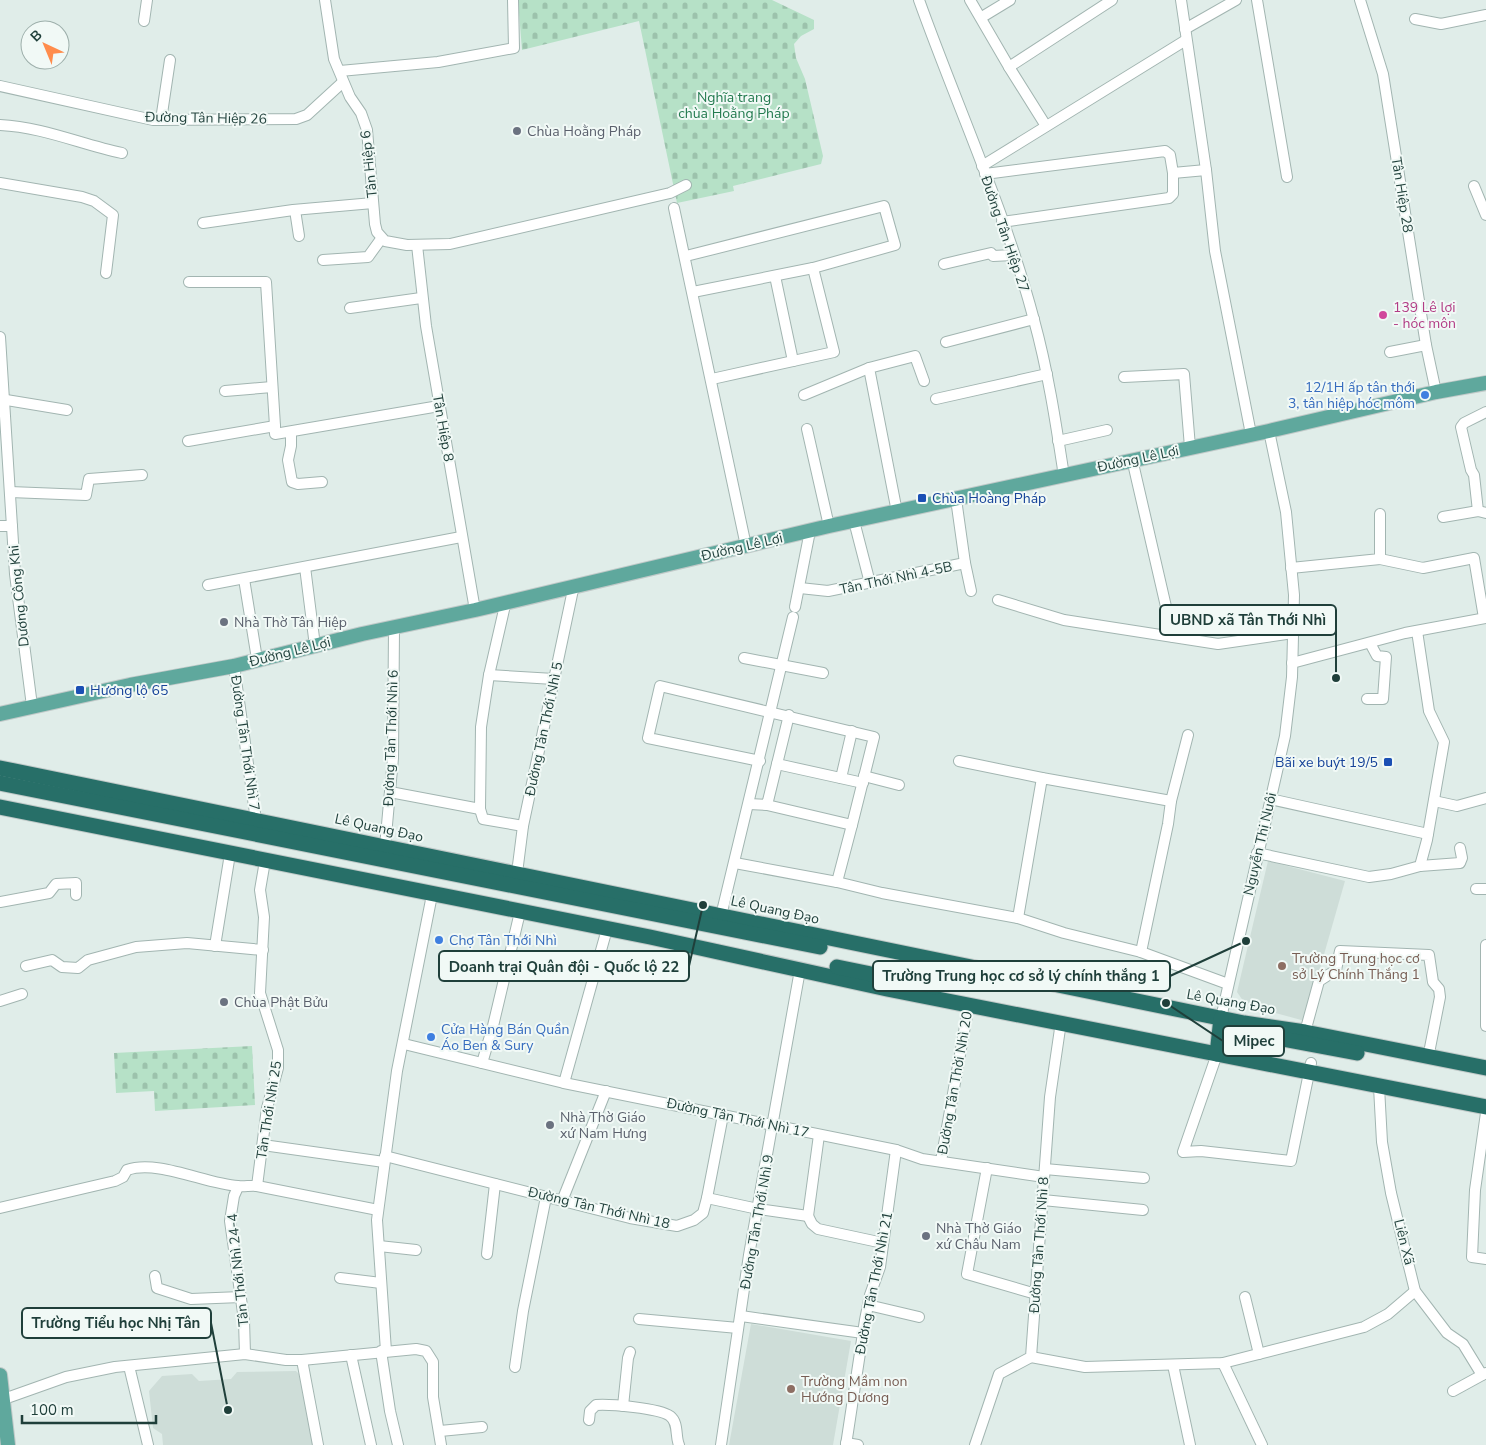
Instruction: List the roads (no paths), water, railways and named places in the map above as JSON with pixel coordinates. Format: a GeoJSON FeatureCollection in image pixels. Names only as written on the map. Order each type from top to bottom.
{"type":"FeatureCollection","features":[{"type":"Feature","properties":{"kind":"highway","name":"Lê Quang Đạo"},"geometry":{"type":"LineString","coordinates":[[0,768],[517,873],[720,921]]}},
{"type":"Feature","properties":{"kind":"highway","name":"Lê Quang Đạo"},"geometry":{"type":"LineString","coordinates":[[0,783],[720,921],[1486,1078]]}},
{"type":"Feature","properties":{"kind":"highway"},"geometry":{"type":"LineString","coordinates":[[0,798],[1310,1068],[1486,1098]]}},
{"type":"Feature","properties":{"kind":"highway"},"geometry":{"type":"LineString","coordinates":[[0,807],[969,1004],[1217,1049]]}},
{"type":"Feature","properties":{"kind":"highway","name":"Lê Quang Đạo"},"geometry":{"type":"LineString","coordinates":[[1220,1022],[1305,1032],[1428,1058],[1486,1068]]}},
{"type":"Feature","properties":{"kind":"highway"},"geometry":{"type":"LineString","coordinates":[[1217,1049],[1220,1022]]}},
{"type":"Feature","properties":{"kind":"highway"},"geometry":{"type":"LineString","coordinates":[[1310,1068],[1379,1087],[1486,1107]]}},
{"type":"Feature","properties":{"kind":"main road","name":"Đường Lê Lợi"},"geometry":{"type":"LineString","coordinates":[[0,714],[234,666],[830,526],[956,500],[1132,459],[1269,431],[1436,392],[1486,383]]}},
{"type":"Feature","properties":{"kind":"main road"},"geometry":{"type":"LineString","coordinates":[[0,1375],[8,1445]]}},
{"type":"Feature","properties":{"kind":"street"},"geometry":{"type":"LineString","coordinates":[[144,20],[147,0]]}},
{"type":"Feature","properties":{"kind":"street","name":"Tân Hiệp 6"},"geometry":{"type":"LineString","coordinates":[[325,0],[334,59],[343,82],[366,125],[377,232],[382,239]]}},
{"type":"Feature","properties":{"kind":"street"},"geometry":{"type":"LineString","coordinates":[[340,71],[438,62],[514,48],[512,0]]}},
{"type":"Feature","properties":{"kind":"street","name":"Đường Tân Hiệp 27"},"geometry":{"type":"LineString","coordinates":[[919,0],[984,170],[1034,318],[1064,476]]}},
{"type":"Feature","properties":{"kind":"street"},"geometry":{"type":"LineString","coordinates":[[970,0],[1046,126]]}},
{"type":"Feature","properties":{"kind":"street"},"geometry":{"type":"LineString","coordinates":[[982,17],[1010,0]]}},
{"type":"Feature","properties":{"kind":"street"},"geometry":{"type":"LineString","coordinates":[[1009,67],[1112,0]]}},
{"type":"Feature","properties":{"kind":"street"},"geometry":{"type":"LineString","coordinates":[[1181,0],[1206,170],[1215,251],[1251,434]]}},
{"type":"Feature","properties":{"kind":"street"},"geometry":{"type":"LineString","coordinates":[[1185,28],[1236,0]]}},
{"type":"Feature","properties":{"kind":"street"},"geometry":{"type":"LineString","coordinates":[[1257,0],[1287,178]]}},
{"type":"Feature","properties":{"kind":"street","name":"Tân Hiệp 28"},"geometry":{"type":"LineString","coordinates":[[1360,0],[1383,74],[1426,345],[1436,392]]}},
{"type":"Feature","properties":{"kind":"street"},"geometry":{"type":"LineString","coordinates":[[1415,19],[1441,24],[1486,15]]}},
{"type":"Feature","properties":{"kind":"street"},"geometry":{"type":"LineString","coordinates":[[984,170],[1046,126],[1186,40]]}},
{"type":"Feature","properties":{"kind":"street"},"geometry":{"type":"LineString","coordinates":[[161,120],[170,60]]}},
{"type":"Feature","properties":{"kind":"street","name":"Đường Tân Hiệp 26"},"geometry":{"type":"LineString","coordinates":[[0,86],[121,114],[161,120],[296,119],[307,115],[343,82]]}},
{"type":"Feature","properties":{"kind":"street"},"geometry":{"type":"LineString","coordinates":[[0,125],[57,134],[92,147],[122,153]]}},
{"type":"Feature","properties":{"kind":"street"},"geometry":{"type":"LineString","coordinates":[[984,170],[1165,151],[1170,155],[1173,173],[1173,194],[1168,198],[1002,222]]}},
{"type":"Feature","properties":{"kind":"street"},"geometry":{"type":"LineString","coordinates":[[1173,173],[1206,170]]}},
{"type":"Feature","properties":{"kind":"street"},"geometry":{"type":"LineString","coordinates":[[0,183],[82,197],[94,201],[113,215],[106,273]]}},
{"type":"Feature","properties":{"kind":"street"},"geometry":{"type":"LineString","coordinates":[[322,260],[368,258],[382,239],[391,243],[450,244],[670,193],[686,185]]}},
{"type":"Feature","properties":{"kind":"street"},"geometry":{"type":"LineString","coordinates":[[1474,186],[1486,215]]}},
{"type":"Feature","properties":{"kind":"street"},"geometry":{"type":"LineString","coordinates":[[204,223],[295,210],[373,203]]}},
{"type":"Feature","properties":{"kind":"street"},"geometry":{"type":"LineString","coordinates":[[686,256],[884,206],[895,245],[812,268],[693,292]]}},
{"type":"Feature","properties":{"kind":"street"},"geometry":{"type":"LineString","coordinates":[[674,208],[686,256],[746,546]]}},
{"type":"Feature","properties":{"kind":"street"},"geometry":{"type":"LineString","coordinates":[[295,210],[299,236]]}},
{"type":"Feature","properties":{"kind":"street","name":"Tân Hiệp 8"},"geometry":{"type":"LineString","coordinates":[[417,244],[421,298],[474,610]]}},
{"type":"Feature","properties":{"kind":"street"},"geometry":{"type":"LineString","coordinates":[[944,264],[991,253],[993,256],[1013,255]]}},
{"type":"Feature","properties":{"kind":"street"},"geometry":{"type":"LineString","coordinates":[[712,379],[834,352],[812,268]]}},
{"type":"Feature","properties":{"kind":"street"},"geometry":{"type":"LineString","coordinates":[[775,276],[793,361]]}},
{"type":"Feature","properties":{"kind":"street"},"geometry":{"type":"LineString","coordinates":[[189,282],[266,282],[275,434],[439,406]]}},
{"type":"Feature","properties":{"kind":"street"},"geometry":{"type":"LineString","coordinates":[[350,308],[421,298]]}},
{"type":"Feature","properties":{"kind":"street"},"geometry":{"type":"LineString","coordinates":[[946,342],[1034,318]]}},
{"type":"Feature","properties":{"kind":"street","name":"Dương Công Khi"},"geometry":{"type":"LineString","coordinates":[[0,336],[2,399],[15,574],[32,706]]}},
{"type":"Feature","properties":{"kind":"street"},"geometry":{"type":"LineString","coordinates":[[1390,352],[1426,345]]}},
{"type":"Feature","properties":{"kind":"street"},"geometry":{"type":"LineString","coordinates":[[804,395],[869,368],[916,356],[924,381]]}},
{"type":"Feature","properties":{"kind":"street"},"geometry":{"type":"LineString","coordinates":[[869,368],[897,512]]}},
{"type":"Feature","properties":{"kind":"street"},"geometry":{"type":"LineString","coordinates":[[936,399],[1046,374]]}},
{"type":"Feature","properties":{"kind":"street"},"geometry":{"type":"LineString","coordinates":[[1124,377],[1184,374],[1190,447]]}},
{"type":"Feature","properties":{"kind":"street"},"geometry":{"type":"LineString","coordinates":[[225,391],[272,387]]}},
{"type":"Feature","properties":{"kind":"street"},"geometry":{"type":"LineString","coordinates":[[2,399],[67,410]]}},
{"type":"Feature","properties":{"kind":"street"},"geometry":{"type":"LineString","coordinates":[[1443,517],[1482,512],[1461,427],[1464,423],[1486,412]]}},
{"type":"Feature","properties":{"kind":"street"},"geometry":{"type":"LineString","coordinates":[[188,441],[275,426]]}},
{"type":"Feature","properties":{"kind":"street"},"geometry":{"type":"LineString","coordinates":[[807,429],[830,526]]}},
{"type":"Feature","properties":{"kind":"street"},"geometry":{"type":"LineString","coordinates":[[1058,441],[1107,430]]}},
{"type":"Feature","properties":{"kind":"street","name":"Nguyễn Thị Nuôi"},"geometry":{"type":"LineString","coordinates":[[1220,1022],[1285,736],[1292,663],[1294,595],[1286,512],[1269,431]]}},
{"type":"Feature","properties":{"kind":"street"},"geometry":{"type":"LineString","coordinates":[[291,432],[288,460],[292,482],[298,484],[322,482]]}},
{"type":"Feature","properties":{"kind":"street"},"geometry":{"type":"LineString","coordinates":[[1132,459],[1173,637]]}},
{"type":"Feature","properties":{"kind":"street"},"geometry":{"type":"LineString","coordinates":[[10,492],[86,494],[88,479],[142,475]]}},
{"type":"Feature","properties":{"kind":"street"},"geometry":{"type":"LineString","coordinates":[[956,500],[965,564]]}},
{"type":"Feature","properties":{"kind":"street"},"geometry":{"type":"LineString","coordinates":[[1380,514],[1380,558]]}},
{"type":"Feature","properties":{"kind":"street"},"geometry":{"type":"LineString","coordinates":[[854,521],[870,583]]}},
{"type":"Feature","properties":{"kind":"street"},"geometry":{"type":"LineString","coordinates":[[0,526],[12,526]]}},
{"type":"Feature","properties":{"kind":"street"},"geometry":{"type":"LineString","coordinates":[[720,921],[772,711],[800,588],[810,531]]}},
{"type":"Feature","properties":{"kind":"street"},"geometry":{"type":"LineString","coordinates":[[208,585],[461,537]]}},
{"type":"Feature","properties":{"kind":"street"},"geometry":{"type":"LineString","coordinates":[[1291,568],[1380,558],[1406,566],[1423,568],[1474,558],[1485,618],[1417,631],[1292,663]]}},
{"type":"Feature","properties":{"kind":"street","name":"Tân Thới Nhì 4-5B"},"geometry":{"type":"LineString","coordinates":[[800,588],[828,592],[965,564],[971,591]]}},
{"type":"Feature","properties":{"kind":"street"},"geometry":{"type":"LineString","coordinates":[[305,567],[314,646]]}},
{"type":"Feature","properties":{"kind":"street"},"geometry":{"type":"LineString","coordinates":[[244,579],[257,660]]}},
{"type":"Feature","properties":{"kind":"street","name":"Đường Tân Thới Nhì 5"},"geometry":{"type":"LineString","coordinates":[[517,873],[523,826],[574,585]]}},
{"type":"Feature","properties":{"kind":"street"},"geometry":{"type":"LineString","coordinates":[[998,600],[1064,620],[1218,644],[1293,633]]}},
{"type":"Feature","properties":{"kind":"street"},"geometry":{"type":"LineString","coordinates":[[506,601],[489,674],[481,727],[480,808],[483,819],[523,826]]}},
{"type":"Feature","properties":{"kind":"street","name":"Đường Tản Thới Nhì 6"},"geometry":{"type":"LineString","coordinates":[[385,846],[393,758],[394,628]]}},
{"type":"Feature","properties":{"kind":"street"},"geometry":{"type":"LineString","coordinates":[[1417,631],[1429,711],[1444,742],[1428,834],[1420,866]]}},
{"type":"Feature","properties":{"kind":"street"},"geometry":{"type":"LineString","coordinates":[[1367,699],[1383,699],[1386,657],[1377,656],[1370,643]]}},
{"type":"Feature","properties":{"kind":"street"},"geometry":{"type":"LineString","coordinates":[[744,658],[823,673]]}},
{"type":"Feature","properties":{"kind":"street","name":"Đường Tân Thới Nhì 7"},"geometry":{"type":"LineString","coordinates":[[234,666],[256,820]]}},
{"type":"Feature","properties":{"kind":"street"},"geometry":{"type":"LineString","coordinates":[[489,674],[554,679]]}},
{"type":"Feature","properties":{"kind":"street"},"geometry":{"type":"LineString","coordinates":[[760,761],[648,738],[660,686],[874,736],[837,882]]}},
{"type":"Feature","properties":{"kind":"street"},"geometry":{"type":"LineString","coordinates":[[767,805],[789,715]]}},
{"type":"Feature","properties":{"kind":"street"},"geometry":{"type":"LineString","coordinates":[[841,778],[852,731]]}},
{"type":"Feature","properties":{"kind":"street"},"geometry":{"type":"LineString","coordinates":[[1141,952],[1168,824],[1171,801],[1188,735]]}},
{"type":"Feature","properties":{"kind":"street"},"geometry":{"type":"LineString","coordinates":[[959,760],[1042,778],[1171,801]]}},
{"type":"Feature","properties":{"kind":"street"},"geometry":{"type":"LineString","coordinates":[[777,764],[841,778],[863,779],[899,785]]}},
{"type":"Feature","properties":{"kind":"street"},"geometry":{"type":"LineString","coordinates":[[1018,918],[1042,778]]}},
{"type":"Feature","properties":{"kind":"street"},"geometry":{"type":"LineString","coordinates":[[390,792],[480,808]]}},
{"type":"Feature","properties":{"kind":"street"},"geometry":{"type":"LineString","coordinates":[[1434,801],[1457,806],[1486,798]]}},
{"type":"Feature","properties":{"kind":"street"},"geometry":{"type":"LineString","coordinates":[[1270,799],[1428,834]]}},
{"type":"Feature","properties":{"kind":"street"},"geometry":{"type":"LineString","coordinates":[[750,804],[767,805],[852,825]]}},
{"type":"Feature","properties":{"kind":"street"},"geometry":{"type":"LineString","coordinates":[[1257,853],[1368,877],[1391,874],[1420,866],[1460,863],[1460,848]]}},
{"type":"Feature","properties":{"kind":"street"},"geometry":{"type":"LineString","coordinates":[[215,946],[230,854]]}},
{"type":"Feature","properties":{"kind":"street","name":"Tân Thới Nhì 25"},"geometry":{"type":"LineString","coordinates":[[257,1186],[267,1108],[278,1068],[278,1050],[260,993],[264,917],[260,890],[265,861]]}},
{"type":"Feature","properties":{"kind":"street"},"geometry":{"type":"LineString","coordinates":[[735,863],[837,882],[882,894],[1018,918],[1064,933],[1141,952],[1228,984]]}},
{"type":"Feature","properties":{"kind":"street"},"geometry":{"type":"LineString","coordinates":[[0,902],[49,893],[56,884],[75,883],[76,895]]}},
{"type":"Feature","properties":{"kind":"street"},"geometry":{"type":"LineString","coordinates":[[398,1445],[390,1410],[384,1351],[378,1246],[378,1210],[397,1071],[404,1044],[432,895]]}},
{"type":"Feature","properties":{"kind":"street"},"geometry":{"type":"LineString","coordinates":[[482,1063],[493,1026],[520,912]]}},
{"type":"Feature","properties":{"kind":"street"},"geometry":{"type":"LineString","coordinates":[[564,1083],[607,929]]}},
{"type":"Feature","properties":{"kind":"street"},"geometry":{"type":"LineString","coordinates":[[26,966],[52,960],[62,967],[78,968],[88,960],[136,947],[187,943],[263,950]]}},
{"type":"Feature","properties":{"kind":"street"},"geometry":{"type":"LineString","coordinates":[[1486,945],[1486,1026]]}},
{"type":"Feature","properties":{"kind":"street"},"geometry":{"type":"LineString","coordinates":[[1305,1032],[1319,981],[1336,970],[1340,951],[1429,955],[1433,982],[1439,989],[1440,997],[1428,1058]]}},
{"type":"Feature","properties":{"kind":"street","name":"Đường Tân Thới Nhì 9"},"geometry":{"type":"LineString","coordinates":[[721,1445],[738,1328],[800,970]]}},
{"type":"Feature","properties":{"kind":"street"},"geometry":{"type":"LineString","coordinates":[[0,1002],[22,994]]}},
{"type":"Feature","properties":{"kind":"street","name":"Đường Tân Thời Nhì 20"},"geometry":{"type":"LineString","coordinates":[[941,1161],[969,1004]]}},
{"type":"Feature","properties":{"kind":"street","name":"Đường Tân Thới Nhì 8"},"geometry":{"type":"LineString","coordinates":[[1031,1357],[1050,1097],[1061,1022]]}},
{"type":"Feature","properties":{"kind":"street","name":"Đường Tân Thới Nhì 17"},"geometry":{"type":"LineString","coordinates":[[404,1044],[564,1083],[896,1150],[941,1161],[987,1168],[1045,1173],[1144,1178]]}},
{"type":"Feature","properties":{"kind":"street"},"geometry":{"type":"LineString","coordinates":[[1217,1049],[1183,1152],[1201,1151],[1291,1161],[1310,1068]]}},
{"type":"Feature","properties":{"kind":"street","name":"Liên Xã"},"geometry":{"type":"LineString","coordinates":[[1379,1087],[1382,1142],[1391,1193],[1415,1291],[1447,1333],[1463,1344],[1484,1374]]}},
{"type":"Feature","properties":{"kind":"street"},"geometry":{"type":"LineString","coordinates":[[562,1201],[606,1091]]}},
{"type":"Feature","properties":{"kind":"street"},"geometry":{"type":"LineString","coordinates":[[1486,1113],[1476,1190],[1472,1254],[1473,1258],[1486,1259]]}},
{"type":"Feature","properties":{"kind":"street","name":"Đường Tân Thới Nhì 18"},"geometry":{"type":"LineString","coordinates":[[263,1145],[384,1159],[495,1184],[630,1218],[676,1226],[694,1220],[703,1213],[723,1115]]}},
{"type":"Feature","properties":{"kind":"street"},"geometry":{"type":"LineString","coordinates":[[819,1135],[808,1216],[812,1224],[818,1229],[883,1243]]}},
{"type":"Feature","properties":{"kind":"street","name":"Đường Tân Thới Nhì 21"},"geometry":{"type":"LineString","coordinates":[[846,1444],[868,1306],[880,1267],[896,1150]]}},
{"type":"Feature","properties":{"kind":"street"},"geometry":{"type":"LineString","coordinates":[[0,1208],[116,1180],[123,1176],[126,1170],[151,1168],[238,1186],[257,1186],[378,1210]]}},
{"type":"Feature","properties":{"kind":"street"},"geometry":{"type":"LineString","coordinates":[[987,1168],[967,1274],[1036,1294]]}},
{"type":"Feature","properties":{"kind":"street"},"geometry":{"type":"LineString","coordinates":[[487,1254],[495,1184]]}},
{"type":"Feature","properties":{"kind":"street","name":"Tân Thới Nhì 24-4"},"geometry":{"type":"LineString","coordinates":[[238,1186],[234,1196],[230,1221],[241,1297],[245,1354]]}},
{"type":"Feature","properties":{"kind":"street"},"geometry":{"type":"LineString","coordinates":[[515,1367],[522,1311],[546,1197]]}},
{"type":"Feature","properties":{"kind":"street"},"geometry":{"type":"LineString","coordinates":[[707,1198],[758,1209],[808,1216]]}},
{"type":"Feature","properties":{"kind":"street"},"geometry":{"type":"LineString","coordinates":[[1043,1200],[1143,1210]]}},
{"type":"Feature","properties":{"kind":"street"},"geometry":{"type":"LineString","coordinates":[[378,1246],[416,1250]]}},
{"type":"Feature","properties":{"kind":"street"},"geometry":{"type":"LineString","coordinates":[[155,1276],[157,1288],[191,1299],[241,1297]]}},
{"type":"Feature","properties":{"kind":"street"},"geometry":{"type":"LineString","coordinates":[[340,1278],[381,1283]]}},
{"type":"Feature","properties":{"kind":"street"},"geometry":{"type":"LineString","coordinates":[[975,1445],[999,1374],[1031,1357],[1085,1367],[1223,1363],[1364,1327],[1388,1314],[1415,1291]]}},
{"type":"Feature","properties":{"kind":"street"},"geometry":{"type":"LineString","coordinates":[[1245,1297],[1259,1354]]}},
{"type":"Feature","properties":{"kind":"street"},"geometry":{"type":"LineString","coordinates":[[868,1306],[920,1317]]}},
{"type":"Feature","properties":{"kind":"street"},"geometry":{"type":"LineString","coordinates":[[741,1316],[863,1334]]}},
{"type":"Feature","properties":{"kind":"street"},"geometry":{"type":"LineString","coordinates":[[639,1319],[738,1328]]}},
{"type":"Feature","properties":{"kind":"street"},"geometry":{"type":"LineString","coordinates":[[3,1406],[66,1377],[129,1366],[245,1354],[286,1360],[302,1360],[416,1349],[426,1351],[432,1362],[433,1397],[441,1445]]}},
{"type":"Feature","properties":{"kind":"street"},"geometry":{"type":"LineString","coordinates":[[624,1406],[630,1352]]}},
{"type":"Feature","properties":{"kind":"street"},"geometry":{"type":"LineString","coordinates":[[352,1355],[371,1445]]}},
{"type":"Feature","properties":{"kind":"street"},"geometry":{"type":"LineString","coordinates":[[302,1360],[318,1445]]}},
{"type":"Feature","properties":{"kind":"street"},"geometry":{"type":"LineString","coordinates":[[1223,1363],[1262,1445]]}},
{"type":"Feature","properties":{"kind":"street"},"geometry":{"type":"LineString","coordinates":[[1173,1365],[1190,1445]]}},
{"type":"Feature","properties":{"kind":"street"},"geometry":{"type":"LineString","coordinates":[[129,1366],[148,1445]]}},
{"type":"Feature","properties":{"kind":"street"},"geometry":{"type":"LineString","coordinates":[[1453,1391],[1484,1374]]}},
{"type":"Feature","properties":{"kind":"street"},"geometry":{"type":"LineString","coordinates":[[589,1420],[590,1411],[596,1405],[624,1406],[670,1416],[676,1424],[679,1445]]}},
{"type":"Feature","properties":{"kind":"street"},"geometry":{"type":"LineString","coordinates":[[440,1431],[482,1427]]}},
{"type":"Feature","properties":{"kind":"street"},"geometry":{"type":"LineString","coordinates":[[846,1444],[858,1445]]}},
{"type":"Feature","properties":{"kind":"place","name":"Chùa Hoằng Pháp"},"geometry":{"type":"Point","coordinates":[517,131]}},
{"type":"Feature","properties":{"kind":"place","name":"139 Lê lợi - hóc môn"},"geometry":{"type":"Point","coordinates":[1383,315]}},
{"type":"Feature","properties":{"kind":"place","name":"12/1H ấp tân thới 3, tân hiệp hóc môm"},"geometry":{"type":"Point","coordinates":[1425,395]}},
{"type":"Feature","properties":{"kind":"place","name":"Chùa Hoàng Pháp"},"geometry":{"type":"Point","coordinates":[922,498]}},
{"type":"Feature","properties":{"kind":"place","name":"Nhà Thờ Tân Hiệp"},"geometry":{"type":"Point","coordinates":[224,622]}},
{"type":"Feature","properties":{"kind":"place","name":"UBND xã Tân Thới Nhì"},"geometry":{"type":"Point","coordinates":[1336,678]}},
{"type":"Feature","properties":{"kind":"place","name":"Hương lộ 65"},"geometry":{"type":"Point","coordinates":[80,690]}},
{"type":"Feature","properties":{"kind":"place","name":"Bãi xe buýt 19/5"},"geometry":{"type":"Point","coordinates":[1388,762]}},
{"type":"Feature","properties":{"kind":"place","name":"Doanh trại Quân đội - Quốc lộ 22"},"geometry":{"type":"Point","coordinates":[703,905]}},
{"type":"Feature","properties":{"kind":"place","name":"Chợ Tân Thới Nhì"},"geometry":{"type":"Point","coordinates":[439,940]}},
{"type":"Feature","properties":{"kind":"place","name":"Trường Trung học cơ sở lý chính thắng 1"},"geometry":{"type":"Point","coordinates":[1246,941]}},
{"type":"Feature","properties":{"kind":"place","name":"Trường Trung học cơ sở Lý Chính Thắng 1"},"geometry":{"type":"Point","coordinates":[1282,966]}},
{"type":"Feature","properties":{"kind":"place","name":"Chùa Phật Bửu"},"geometry":{"type":"Point","coordinates":[224,1002]}},
{"type":"Feature","properties":{"kind":"place","name":"Mipec"},"geometry":{"type":"Point","coordinates":[1166,1003]}},
{"type":"Feature","properties":{"kind":"place","name":"Cửa Hàng Bán Quần Áo Ben & Sury"},"geometry":{"type":"Point","coordinates":[431,1037]}},
{"type":"Feature","properties":{"kind":"place","name":"Nhà Thờ Giáo xứ Nam Hưng"},"geometry":{"type":"Point","coordinates":[550,1125]}},
{"type":"Feature","properties":{"kind":"place","name":"Nhà Thờ Giáo xứ Châu Nam"},"geometry":{"type":"Point","coordinates":[926,1236]}},
{"type":"Feature","properties":{"kind":"place","name":"Trường Mầm non Hướng Dương"},"geometry":{"type":"Point","coordinates":[791,1389]}},
{"type":"Feature","properties":{"kind":"place","name":"Trường Tiểu học Nhị Tân"},"geometry":{"type":"Point","coordinates":[228,1410]}},
{"type":"Feature","properties":{"kind":"park label","name":"Nghĩa trang chùa Hoằng Pháp"},"geometry":{"type":"Point","coordinates":[734,105]}}]}
